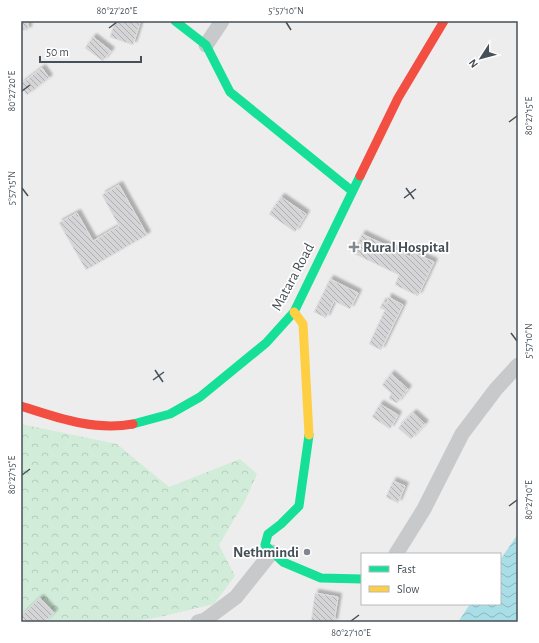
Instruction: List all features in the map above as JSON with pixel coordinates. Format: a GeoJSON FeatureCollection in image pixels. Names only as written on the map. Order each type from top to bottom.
{"type":"FeatureCollection","features":[{"type":"Feature","properties":{"kind":"main road"},"geometry":{"type":"LineString","coordinates":[[175,21],[206,45],[230,92],[352,192]]}},
{"type":"Feature","properties":{"kind":"main road","name":"Matara Road"},"geometry":{"type":"LineString","coordinates":[[21,406],[67,421],[99,426],[130,424],[170,414],[200,397],[266,343],[294,312],[398,98],[444,21]]}},
{"type":"Feature","properties":{"kind":"main road"},"geometry":{"type":"LineString","coordinates":[[294,312],[303,324],[309,432],[299,506],[281,524],[268,534],[265,545],[283,562],[321,578],[361,579]]}},
{"type":"Feature","properties":{"kind":"street"},"geometry":{"type":"LineString","coordinates":[[206,45],[222,21]]}},
{"type":"Feature","properties":{"kind":"street"},"geometry":{"type":"LineString","coordinates":[[397,553],[424,510],[462,434],[496,389],[518,365]]}},
{"type":"Feature","properties":{"kind":"street"},"geometry":{"type":"LineString","coordinates":[[198,622],[205,620],[236,597],[272,552]]}},
{"type":"Feature","properties":{"kind":"green space"},"geometry":{"type":"Polygon","coordinates":[[[21,424],[117,444],[169,487],[240,459],[257,474],[245,501],[219,545],[235,576],[214,604],[155,618],[127,622],[21,622],[21,424]]]}},
{"type":"Feature","properties":{"kind":"water"},"geometry":{"type":"Polygon","coordinates":[[[518,534],[518,622],[458,622],[469,605],[501,605],[501,559],[518,534]]]}},
{"type":"Feature","properties":{"kind":"building"},"geometry":{"type":"Polygon","coordinates":[[[21,21],[28,21],[28,30],[21,30],[21,21]]]}},
{"type":"Feature","properties":{"kind":"building"},"geometry":{"type":"Polygon","coordinates":[[[115,21],[133,21],[140,23],[133,45],[110,37],[115,21]]]}},
{"type":"Feature","properties":{"kind":"building"},"geometry":{"type":"Polygon","coordinates":[[[93,37],[111,51],[103,61],[85,48],[93,37]]]}},
{"type":"Feature","properties":{"kind":"building"},"geometry":{"type":"Polygon","coordinates":[[[42,68],[49,78],[27,95],[21,87],[21,84],[42,68]]]}},
{"type":"Feature","properties":{"kind":"building"},"geometry":{"type":"Polygon","coordinates":[[[119,185],[147,235],[86,270],[59,223],[77,213],[93,241],[119,226],[102,195],[119,185]]]}},
{"type":"Feature","properties":{"kind":"building"},"geometry":{"type":"Polygon","coordinates":[[[281,197],[306,214],[295,232],[269,214],[281,197]]]}},
{"type":"Feature","properties":{"kind":"building"},"geometry":{"type":"Polygon","coordinates":[[[362,234],[410,257],[412,252],[434,262],[418,296],[395,285],[399,275],[353,253],[362,234]]]}},
{"type":"Feature","properties":{"kind":"building"},"geometry":{"type":"Polygon","coordinates":[[[330,279],[358,293],[350,309],[334,301],[326,318],[314,312],[330,279]]]}},
{"type":"Feature","properties":{"kind":"building"},"geometry":{"type":"Polygon","coordinates":[[[388,297],[403,305],[381,350],[369,344],[385,310],[380,308],[383,302],[387,304],[388,297]]]}},
{"type":"Feature","properties":{"kind":"building"},"geometry":{"type":"Polygon","coordinates":[[[391,374],[408,389],[397,403],[389,399],[391,393],[382,385],[391,374]]]}},
{"type":"Feature","properties":{"kind":"building"},"geometry":{"type":"Polygon","coordinates":[[[380,404],[398,415],[390,429],[372,417],[380,404]]]}},
{"type":"Feature","properties":{"kind":"building"},"geometry":{"type":"Polygon","coordinates":[[[413,413],[425,424],[411,439],[398,428],[413,413]]]}},
{"type":"Feature","properties":{"kind":"building"},"geometry":{"type":"Polygon","coordinates":[[[393,481],[405,486],[398,503],[386,497],[393,481]]]}},
{"type":"Feature","properties":{"kind":"building"},"geometry":{"type":"Polygon","coordinates":[[[315,593],[338,597],[334,622],[311,622],[315,593]]]}},
{"type":"Feature","properties":{"kind":"building"},"geometry":{"type":"Polygon","coordinates":[[[40,598],[54,613],[44,622],[27,622],[21,616],[40,598]]]}},
{"type":"Feature","properties":{"kind":"traffic: fast"},"geometry":{"type":"LineString","coordinates":[[175,21],[206,45],[230,92],[352,191]]}},
{"type":"Feature","properties":{"kind":"traffic: fast"},"geometry":{"type":"LineString","coordinates":[[133,424],[170,414],[200,397],[266,343],[294,312],[360,176]]}},
{"type":"Feature","properties":{"kind":"traffic: fast"},"geometry":{"type":"LineString","coordinates":[[309,435],[299,506],[281,524],[268,534],[265,545],[283,562],[321,578],[361,579]]}},
{"type":"Feature","properties":{"kind":"traffic: slow"},"geometry":{"type":"LineString","coordinates":[[294,312],[303,324],[309,435]]}},
{"type":"Feature","properties":{"kind":"traffic: jam"},"geometry":{"type":"LineString","coordinates":[[360,176],[398,98],[444,21]]}},
{"type":"Feature","properties":{"kind":"traffic: jam"},"geometry":{"type":"LineString","coordinates":[[21,406],[62,419],[90,425],[119,426],[133,424]]}},
{"type":"Feature","properties":{"kind":"place","name":"Rural Hospital"},"geometry":{"type":"Point","coordinates":[354,247]}},
{"type":"Feature","properties":{"kind":"place","name":"Nethmindi"},"geometry":{"type":"Point","coordinates":[307,552]}}]}
